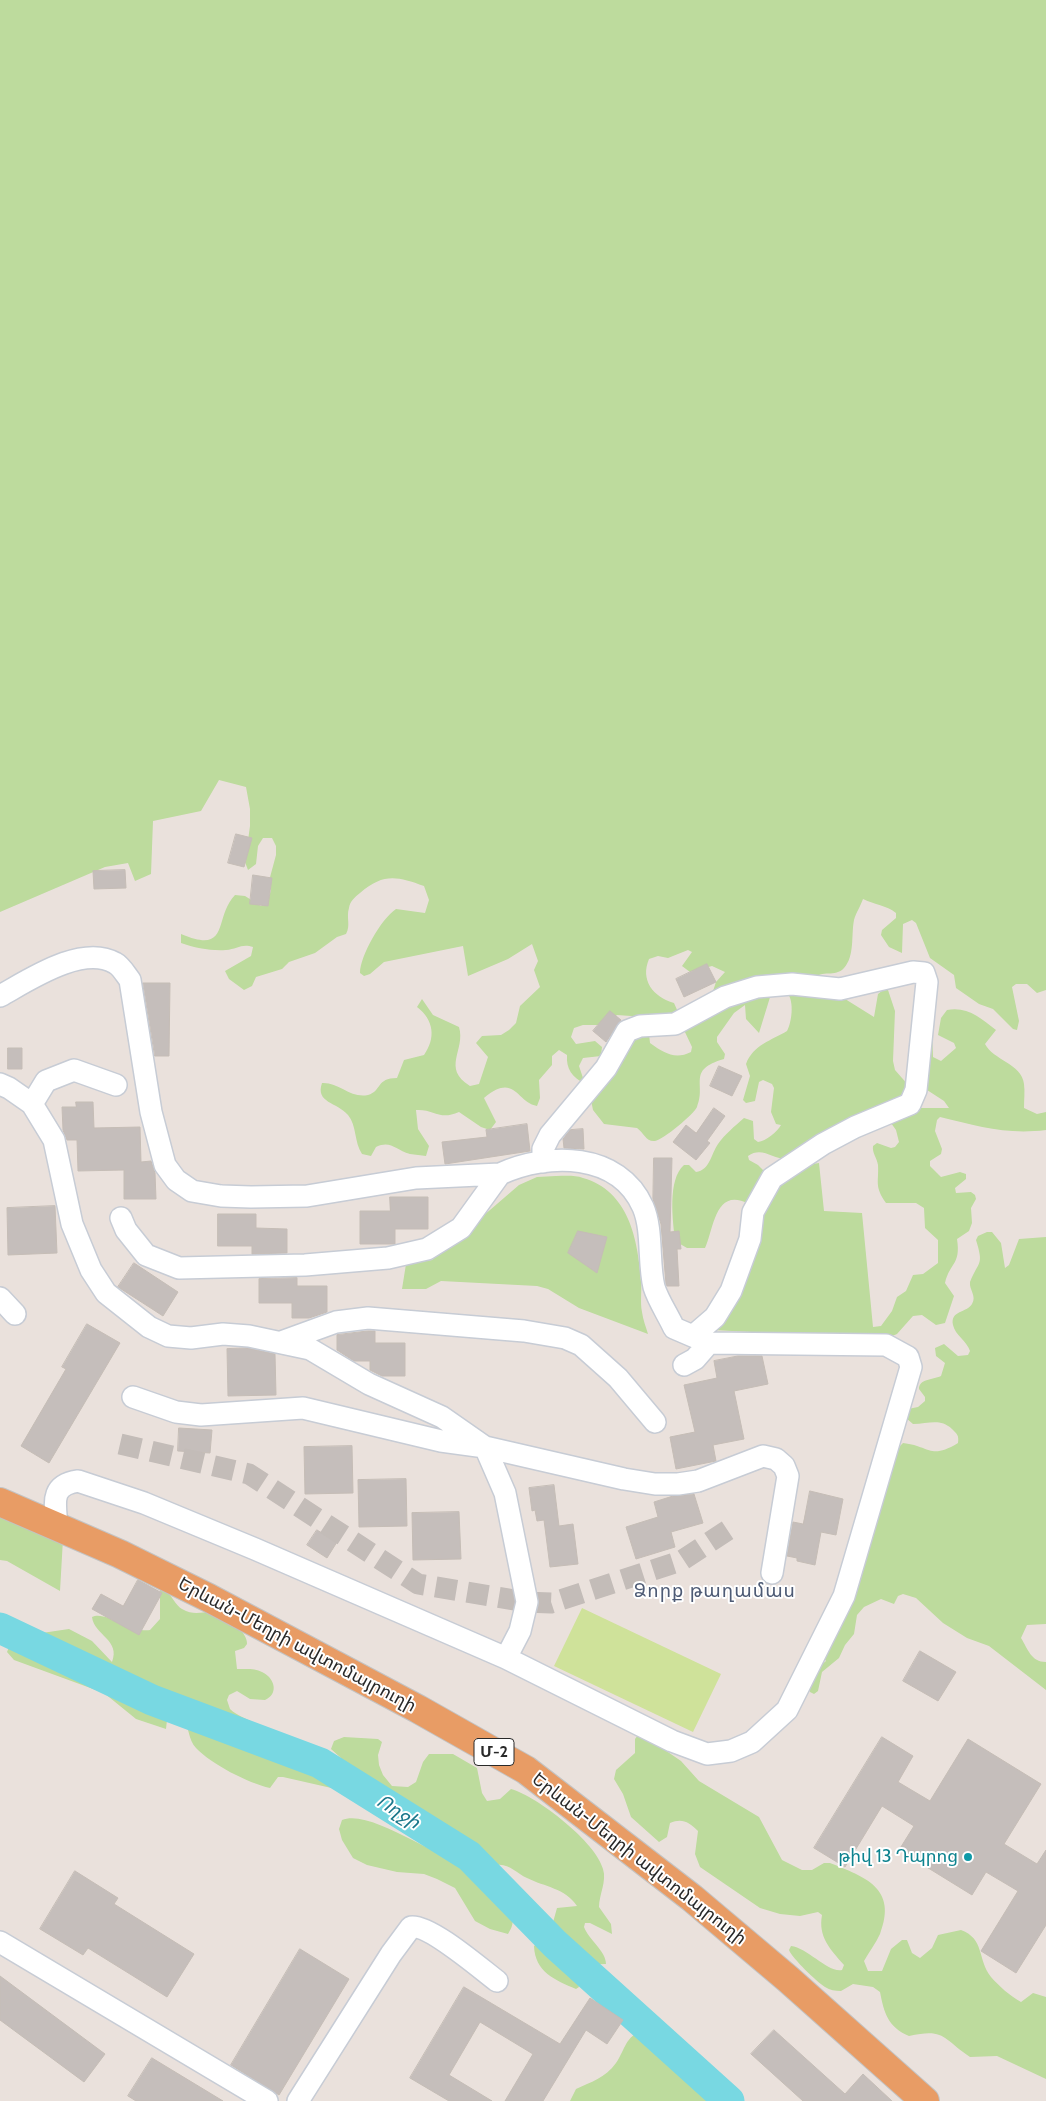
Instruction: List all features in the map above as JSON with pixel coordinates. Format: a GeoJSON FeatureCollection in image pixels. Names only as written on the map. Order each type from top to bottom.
{"type":"FeatureCollection","features":[{"type":"Feature","properties":{"kind":"highway","name":"Երևան-Մեղրի ավտոմայրուղի"},"geometry":{"type":"LineString","coordinates":[[0,1502],[57,1525],[209,1598],[418,1709],[526,1770],[692,1898],[788,1979],[925,2101]]}},
{"type":"Feature","properties":{"kind":"street"},"geometry":{"type":"LineString","coordinates":[[0,996],[72,960],[99,956],[116,964],[130,980],[151,1112],[165,1165],[176,1180],[192,1191],[236,1197],[307,1196],[416,1178],[500,1174],[513,1168],[543,1162],[579,1160],[603,1166],[618,1175],[635,1193],[644,1209],[654,1287],[674,1328],[701,1340],[886,1345],[908,1357],[911,1367],[844,1596],[787,1710],[752,1742],[731,1751],[707,1754],[672,1741],[506,1658],[144,1503],[78,1481],[68,1482],[56,1493],[57,1525]]}},
{"type":"Feature","properties":{"kind":"street"},"geometry":{"type":"LineString","coordinates":[[543,1162],[543,1149],[550,1135],[606,1068],[628,1032],[640,1026],[675,1024],[725,997],[757,986],[792,984],[840,989],[913,972],[924,973],[927,982],[916,1090],[910,1104],[855,1127],[823,1144],[772,1178],[754,1212],[750,1239],[730,1291],[701,1340],[695,1359],[684,1365]]}},
{"type":"Feature","properties":{"kind":"street"},"geometry":{"type":"LineString","coordinates":[[32,1104],[46,1081],[74,1070],[116,1085]]}},
{"type":"Feature","properties":{"kind":"street"},"geometry":{"type":"LineString","coordinates":[[0,1084],[32,1104],[54,1140],[72,1224],[92,1270],[106,1293],[149,1327],[168,1336],[190,1338],[223,1334],[264,1337],[310,1349],[369,1384],[442,1418],[485,1448],[505,1493],[527,1602],[520,1631],[506,1658]]}},
{"type":"Feature","properties":{"kind":"street"},"geometry":{"type":"LineString","coordinates":[[121,1218],[126,1230],[146,1255],[179,1268],[304,1265],[388,1258],[427,1249],[461,1228],[500,1174]]}},
{"type":"Feature","properties":{"kind":"street"},"geometry":{"type":"LineString","coordinates":[[0,1298],[15,1314]]}},
{"type":"Feature","properties":{"kind":"street"},"geometry":{"type":"LineString","coordinates":[[281,1342],[336,1322],[368,1318],[524,1331],[565,1338],[581,1345],[618,1378],[655,1422]]}},
{"type":"Feature","properties":{"kind":"street"},"geometry":{"type":"LineString","coordinates":[[133,1397],[176,1412],[202,1416],[302,1408],[441,1442],[485,1448],[624,1479],[655,1484],[678,1484],[698,1481],[763,1456],[776,1459],[784,1466],[788,1476],[772,1572]]}},
{"type":"Feature","properties":{"kind":"street"},"geometry":{"type":"LineString","coordinates":[[298,2101],[391,1954],[411,1927],[417,1926],[432,1933],[497,1981]]}},
{"type":"Feature","properties":{"kind":"street"},"geometry":{"type":"LineString","coordinates":[[0,1942],[267,2101]]}},
{"type":"Feature","properties":{"kind":"green space"},"geometry":{"type":"Polygon","coordinates":[[[0,0],[1046,0],[1046,990],[1037,993],[1027,984],[1016,984],[1012,987],[1019,1021],[1017,1030],[1013,1029],[993,1009],[979,1004],[956,988],[954,975],[930,958],[916,923],[912,920],[903,924],[902,953],[889,947],[881,935],[882,930],[896,918],[896,913],[863,899],[854,920],[850,958],[844,968],[837,973],[820,974],[813,979],[874,1017],[878,994],[887,987],[895,1011],[893,1061],[895,1070],[909,1086],[913,1108],[949,1108],[944,1101],[924,1088],[932,1027],[933,1057],[941,1061],[956,1048],[954,1043],[938,1035],[941,1018],[947,1010],[954,1009],[973,1014],[996,1030],[985,1044],[1022,1077],[1024,1108],[1037,1114],[1046,1112],[1046,1130],[1018,1131],[992,1129],[940,1117],[937,1120],[935,1131],[942,1149],[941,1154],[930,1161],[930,1166],[941,1177],[960,1172],[966,1174],[966,1179],[955,1188],[956,1193],[971,1192],[975,1195],[976,1199],[971,1208],[972,1223],[969,1231],[957,1239],[958,1254],[945,1283],[954,1296],[945,1323],[936,1325],[922,1315],[913,1316],[897,1334],[885,1339],[713,1330],[749,1204],[738,1200],[729,1201],[723,1205],[714,1221],[705,1248],[687,1248],[675,1241],[672,1201],[675,1180],[684,1165],[689,1165],[696,1172],[701,1171],[710,1161],[720,1141],[744,1118],[753,1121],[754,1139],[758,1142],[771,1136],[781,1125],[776,1124],[771,1112],[774,1088],[772,1084],[763,1080],[759,1082],[755,1101],[746,1103],[743,1100],[750,1076],[746,1064],[749,1057],[769,1040],[787,1031],[792,1012],[788,994],[771,994],[759,1033],[746,1019],[745,1005],[734,1013],[717,1037],[717,1042],[725,1054],[724,1059],[712,1063],[701,1073],[697,1107],[678,1126],[659,1140],[649,1140],[637,1128],[604,1124],[593,1110],[591,1100],[624,1038],[649,1034],[650,1043],[665,1052],[680,1055],[691,1052],[692,1047],[684,1030],[717,993],[713,991],[716,982],[725,972],[712,966],[690,972],[682,966],[692,952],[688,950],[668,958],[658,956],[649,959],[647,967],[647,981],[650,987],[660,997],[674,1003],[678,1012],[673,1019],[617,1015],[602,1025],[583,1025],[574,1028],[571,1037],[576,1044],[595,1041],[602,1047],[601,1056],[583,1058],[579,1066],[585,1084],[571,1072],[567,1055],[559,1050],[552,1056],[552,1065],[539,1080],[540,1098],[537,1106],[509,1088],[494,1091],[484,1098],[496,1122],[490,1130],[481,1127],[459,1112],[442,1115],[416,1110],[418,1129],[429,1146],[426,1156],[410,1154],[389,1145],[381,1145],[376,1147],[371,1156],[362,1154],[359,1149],[353,1124],[348,1115],[324,1098],[321,1090],[322,1083],[328,1083],[362,1096],[375,1091],[382,1082],[397,1078],[404,1060],[424,1055],[428,1049],[432,1036],[430,1023],[423,1012],[417,1007],[422,999],[433,1015],[459,1027],[460,1043],[456,1058],[457,1072],[461,1079],[470,1086],[479,1084],[488,1057],[476,1043],[482,1036],[501,1035],[509,1030],[516,1023],[520,1006],[540,987],[534,970],[538,961],[532,944],[508,959],[468,976],[463,946],[384,962],[370,974],[364,976],[360,973],[367,948],[384,921],[396,909],[425,913],[429,900],[424,886],[406,880],[383,879],[368,887],[352,901],[348,912],[346,934],[337,937],[315,953],[289,962],[282,969],[256,977],[252,986],[244,990],[229,979],[225,971],[251,956],[253,947],[243,946],[226,950],[215,950],[197,948],[181,943],[181,934],[207,940],[214,937],[228,904],[235,895],[245,896],[261,906],[268,900],[271,890],[269,881],[276,855],[276,846],[272,838],[263,838],[258,846],[256,864],[248,870],[245,862],[250,826],[250,809],[246,787],[219,780],[201,811],[153,821],[151,874],[135,881],[128,863],[105,867],[0,912],[0,0]],[[891,1123],[787,1159],[758,1152],[748,1156],[749,1160],[765,1172],[819,1163],[824,1211],[862,1213],[873,1327],[881,1326],[892,1311],[897,1297],[906,1291],[913,1275],[923,1274],[938,1263],[938,1240],[925,1228],[924,1208],[916,1203],[886,1203],[878,1188],[878,1165],[873,1146],[877,1143],[891,1148],[895,1147],[899,1142],[896,1130],[891,1123]]]}},
{"type":"Feature","properties":{"kind":"green space"},"geometry":{"type":"Polygon","coordinates":[[[537,1177],[580,1177],[599,1184],[621,1205],[628,1219],[640,1265],[641,1308],[648,1334],[579,1308],[548,1289],[537,1286],[441,1281],[426,1289],[402,1289],[406,1264],[432,1260],[519,1185],[537,1177]]]}},
{"type":"Feature","properties":{"kind":"green space"},"geometry":{"type":"Polygon","coordinates":[[[992,1232],[1001,1243],[1005,1268],[1009,1265],[1019,1239],[1046,1237],[1046,1624],[1027,1625],[1021,1638],[1033,1657],[1046,1662],[1046,1690],[989,1646],[967,1638],[943,1623],[916,1598],[903,1594],[898,1596],[894,1604],[881,1599],[864,1607],[857,1615],[854,1634],[845,1645],[839,1658],[822,1672],[818,1691],[814,1694],[810,1692],[808,1687],[814,1671],[826,1661],[819,1650],[900,1446],[903,1443],[941,1451],[958,1443],[957,1435],[948,1426],[934,1422],[913,1424],[906,1418],[908,1409],[918,1407],[925,1401],[925,1397],[919,1389],[921,1383],[941,1376],[945,1363],[936,1356],[935,1348],[944,1344],[958,1356],[968,1355],[970,1351],[954,1329],[953,1320],[956,1314],[972,1304],[973,1296],[970,1282],[980,1259],[976,1240],[978,1236],[992,1232]]]}},
{"type":"Feature","properties":{"kind":"green space"},"geometry":{"type":"Polygon","coordinates":[[[0,1513],[63,1539],[60,1591],[7,1561],[0,1560],[0,1513]]]}},
{"type":"Feature","properties":{"kind":"green space"},"geometry":{"type":"Polygon","coordinates":[[[164,1589],[182,1609],[193,1613],[214,1612],[233,1622],[241,1631],[247,1644],[244,1648],[235,1651],[237,1669],[253,1669],[262,1672],[270,1678],[274,1690],[265,1700],[250,1699],[237,1691],[229,1695],[227,1700],[230,1709],[239,1716],[256,1724],[306,1761],[317,1765],[329,1766],[340,1763],[341,1758],[331,1749],[334,1741],[344,1737],[378,1739],[382,1742],[378,1755],[383,1775],[392,1786],[408,1787],[416,1782],[423,1762],[429,1754],[453,1754],[477,1768],[482,1793],[487,1801],[500,1799],[511,1789],[536,1801],[565,1822],[590,1847],[603,1869],[604,1878],[599,1907],[611,1924],[612,1934],[590,1923],[585,1923],[584,1927],[603,1955],[606,1964],[577,1965],[574,1969],[579,1987],[576,1989],[548,1974],[538,1962],[534,1946],[550,1933],[557,1908],[577,1906],[567,1895],[527,1878],[505,1865],[496,1865],[495,1884],[509,1908],[512,1916],[512,1925],[508,1934],[490,1929],[475,1921],[455,1888],[424,1874],[397,1872],[367,1865],[353,1858],[342,1840],[339,1829],[342,1820],[358,1819],[399,1833],[441,1854],[460,1861],[476,1862],[486,1855],[464,1850],[408,1819],[355,1799],[349,1792],[283,1777],[278,1777],[270,1788],[251,1782],[220,1766],[196,1748],[193,1745],[183,1716],[166,1699],[149,1688],[126,1680],[124,1684],[132,1697],[167,1720],[166,1729],[136,1719],[104,1693],[14,1660],[7,1652],[11,1642],[35,1634],[69,1629],[92,1641],[112,1662],[113,1648],[97,1629],[92,1617],[104,1616],[135,1628],[150,1630],[160,1619],[160,1590],[164,1589]]]}},
{"type":"Feature","properties":{"kind":"green space"},"geometry":{"type":"Polygon","coordinates":[[[582,1608],[721,1674],[693,1732],[554,1666],[582,1608]]]}},
{"type":"Feature","properties":{"kind":"green space"},"geometry":{"type":"Polygon","coordinates":[[[638,1735],[643,1735],[681,1761],[699,1781],[759,1817],[782,1860],[802,1870],[812,1870],[824,1863],[830,1863],[866,1879],[875,1886],[885,1905],[884,1918],[877,1941],[864,1961],[868,1971],[882,1971],[891,1949],[902,1940],[907,1940],[912,1953],[920,1958],[932,1948],[938,1935],[961,1930],[974,1939],[991,1977],[1009,1994],[1021,2002],[1033,1993],[1046,1997],[1046,2079],[997,2056],[970,2057],[937,2034],[909,2036],[892,2024],[885,2013],[880,1992],[873,1987],[853,1984],[841,1991],[837,1991],[827,1988],[816,1980],[789,1950],[791,1946],[797,1948],[831,1968],[842,1970],[844,1965],[826,1942],[822,1930],[822,1915],[818,1912],[800,1916],[780,1914],[760,1908],[700,1867],[695,1854],[698,1831],[692,1825],[682,1821],[670,1823],[667,1837],[659,1842],[631,1817],[623,1794],[614,1779],[616,1770],[635,1753],[635,1739],[638,1735]]]}},
{"type":"Feature","properties":{"kind":"green space"},"geometry":{"type":"Polygon","coordinates":[[[639,2032],[651,2040],[672,2063],[681,2077],[694,2086],[707,2101],[570,2101],[576,2089],[598,2079],[612,2068],[631,2038],[639,2032]]]}},
{"type":"Feature","properties":{"kind":"building"},"geometry":{"type":"Polygon","coordinates":[[[236,834],[252,838],[244,867],[228,863],[236,834]]]}},
{"type":"Feature","properties":{"kind":"building"},"geometry":{"type":"Polygon","coordinates":[[[125,870],[126,888],[94,889],[93,871],[125,870]]]}},
{"type":"Feature","properties":{"kind":"building"},"geometry":{"type":"Polygon","coordinates":[[[253,875],[272,878],[268,906],[250,904],[253,875]]]}},
{"type":"Feature","properties":{"kind":"building"},"geometry":{"type":"Polygon","coordinates":[[[707,964],[716,982],[684,997],[676,979],[707,964]]]}},
{"type":"Feature","properties":{"kind":"building"},"geometry":{"type":"Polygon","coordinates":[[[143,983],[170,983],[169,1056],[155,1056],[143,983]]]}},
{"type":"Feature","properties":{"kind":"building"},"geometry":{"type":"Polygon","coordinates":[[[610,1011],[621,1020],[606,1042],[593,1031],[610,1011]]]}},
{"type":"Feature","properties":{"kind":"building"},"geometry":{"type":"Polygon","coordinates":[[[8,1048],[22,1048],[22,1069],[8,1069],[8,1048]]]}},
{"type":"Feature","properties":{"kind":"building"},"geometry":{"type":"Polygon","coordinates":[[[719,1066],[742,1076],[732,1096],[710,1086],[719,1066]]]}},
{"type":"Feature","properties":{"kind":"building"},"geometry":{"type":"Polygon","coordinates":[[[76,1102],[93,1102],[94,1128],[140,1127],[141,1162],[151,1161],[155,1173],[156,1199],[124,1199],[124,1170],[78,1171],[77,1140],[67,1140],[63,1130],[62,1107],[76,1107],[76,1102]]]}},
{"type":"Feature","properties":{"kind":"building"},"geometry":{"type":"Polygon","coordinates":[[[714,1108],[725,1116],[707,1141],[710,1143],[696,1160],[673,1142],[686,1125],[696,1133],[714,1108]]]}},
{"type":"Feature","properties":{"kind":"building"},"geometry":{"type":"Polygon","coordinates":[[[527,1124],[530,1151],[445,1164],[442,1142],[487,1137],[486,1130],[527,1124]]]}},
{"type":"Feature","properties":{"kind":"building"},"geometry":{"type":"Polygon","coordinates":[[[583,1129],[584,1149],[564,1148],[563,1139],[570,1130],[583,1129]]]}},
{"type":"Feature","properties":{"kind":"building"},"geometry":{"type":"Polygon","coordinates":[[[654,1158],[672,1158],[670,1232],[679,1231],[681,1249],[677,1249],[679,1286],[667,1286],[666,1284],[661,1224],[653,1199],[654,1158]]]}},
{"type":"Feature","properties":{"kind":"building"},"geometry":{"type":"Polygon","coordinates":[[[390,1197],[428,1197],[428,1229],[395,1229],[395,1244],[360,1244],[360,1211],[390,1211],[390,1197]]]}},
{"type":"Feature","properties":{"kind":"building"},"geometry":{"type":"Polygon","coordinates":[[[55,1206],[57,1253],[8,1255],[7,1208],[55,1206]]]}},
{"type":"Feature","properties":{"kind":"building"},"geometry":{"type":"Polygon","coordinates":[[[218,1214],[256,1214],[256,1228],[287,1229],[287,1253],[252,1254],[252,1246],[218,1246],[218,1214]]]}},
{"type":"Feature","properties":{"kind":"building"},"geometry":{"type":"Polygon","coordinates":[[[578,1231],[607,1237],[597,1273],[568,1253],[578,1231]]]}},
{"type":"Feature","properties":{"kind":"building"},"geometry":{"type":"Polygon","coordinates":[[[134,1263],[178,1292],[163,1316],[118,1287],[134,1263]]]}},
{"type":"Feature","properties":{"kind":"building"},"geometry":{"type":"Polygon","coordinates":[[[297,1278],[297,1286],[327,1286],[327,1312],[309,1318],[292,1318],[292,1303],[259,1303],[259,1279],[297,1278]]]}},
{"type":"Feature","properties":{"kind":"building"},"geometry":{"type":"Polygon","coordinates":[[[87,1324],[120,1343],[49,1463],[21,1446],[66,1369],[62,1367],[87,1324]]]}},
{"type":"Feature","properties":{"kind":"building"},"geometry":{"type":"Polygon","coordinates":[[[375,1331],[375,1343],[405,1343],[405,1376],[382,1376],[370,1370],[370,1361],[354,1361],[337,1350],[337,1335],[375,1331]]]}},
{"type":"Feature","properties":{"kind":"building"},"geometry":{"type":"Polygon","coordinates":[[[247,1348],[275,1354],[276,1395],[228,1396],[227,1349],[247,1348]]]}},
{"type":"Feature","properties":{"kind":"building"},"geometry":{"type":"Polygon","coordinates":[[[738,1356],[762,1356],[768,1384],[734,1391],[744,1439],[713,1445],[716,1461],[676,1469],[670,1437],[695,1432],[684,1385],[717,1378],[714,1361],[738,1356]]]}},
{"type":"Feature","properties":{"kind":"building"},"geometry":{"type":"Polygon","coordinates":[[[179,1428],[212,1430],[210,1453],[178,1451],[179,1428]]]}},
{"type":"Feature","properties":{"kind":"building"},"geometry":{"type":"Polygon","coordinates":[[[352,1446],[353,1493],[305,1494],[304,1447],[352,1446]]]}},
{"type":"Feature","properties":{"kind":"building"},"geometry":{"type":"Polygon","coordinates":[[[406,1479],[407,1526],[359,1527],[358,1480],[406,1479]]]}},
{"type":"Feature","properties":{"kind":"building"},"geometry":{"type":"Polygon","coordinates":[[[554,1485],[559,1526],[573,1524],[578,1564],[550,1567],[544,1520],[537,1521],[535,1510],[532,1511],[529,1488],[554,1485]]]}},
{"type":"Feature","properties":{"kind":"building"},"geometry":{"type":"Polygon","coordinates":[[[810,1491],[843,1499],[836,1535],[821,1532],[815,1565],[797,1561],[797,1558],[787,1556],[793,1522],[803,1524],[810,1491]]]}},
{"type":"Feature","properties":{"kind":"building"},"geometry":{"type":"Polygon","coordinates":[[[694,1494],[703,1523],[671,1532],[675,1547],[636,1559],[626,1527],[658,1517],[654,1502],[673,1496],[694,1494]]]}},
{"type":"Feature","properties":{"kind":"building"},"geometry":{"type":"Polygon","coordinates":[[[459,1512],[461,1559],[413,1560],[412,1513],[459,1512]]]}},
{"type":"Feature","properties":{"kind":"building"},"geometry":{"type":"Polygon","coordinates":[[[317,1530],[337,1542],[327,1558],[307,1545],[317,1530]]]}},
{"type":"Feature","properties":{"kind":"building"},"geometry":{"type":"Polygon","coordinates":[[[138,1580],[162,1593],[139,1635],[92,1609],[101,1594],[123,1606],[138,1580]]]}},
{"type":"Feature","properties":{"kind":"building"},"geometry":{"type":"Polygon","coordinates":[[[920,1651],[956,1672],[938,1701],[903,1681],[920,1651]]]}},
{"type":"Feature","properties":{"kind":"building","name":"թիվ 13 Դպրոց"},"geometry":{"type":"Polygon","coordinates":[[[882,1737],[913,1756],[898,1782],[930,1801],[968,1739],[1041,1784],[1004,1844],[1037,1864],[1046,1850],[1046,1925],[1016,1973],[981,1951],[1018,1891],[986,1872],[972,1895],[899,1850],[914,1826],[882,1806],[845,1867],[814,1848],[882,1737]]]}},
{"type":"Feature","properties":{"kind":"building"},"geometry":{"type":"Polygon","coordinates":[[[75,1871],[118,1898],[114,1904],[194,1954],[167,1997],[88,1948],[83,1955],[40,1929],[75,1871]]]}},
{"type":"Feature","properties":{"kind":"building"},"geometry":{"type":"Polygon","coordinates":[[[300,1949],[349,1979],[279,2095],[231,2065],[300,1949]]]}},
{"type":"Feature","properties":{"kind":"building"},"geometry":{"type":"Polygon","coordinates":[[[0,1976],[105,2054],[84,2082],[0,2020],[0,1976]]]}},
{"type":"Feature","properties":{"kind":"building"},"geometry":{"type":"Polygon","coordinates":[[[464,1987],[560,2044],[590,1998],[623,2020],[607,2044],[586,2030],[543,2101],[505,2101],[533,2054],[480,2022],[449,2075],[492,2101],[449,2101],[410,2078],[464,1987]]]}},
{"type":"Feature","properties":{"kind":"building"},"geometry":{"type":"Polygon","coordinates":[[[774,2030],[845,2094],[863,2074],[892,2101],[803,2101],[751,2054],[774,2030]]]}},
{"type":"Feature","properties":{"kind":"building"},"geometry":{"type":"Polygon","coordinates":[[[152,2058],[223,2101],[136,2101],[128,2096],[152,2058]]]}},
{"type":"Feature","properties":{"kind":"waterway","name":"Ողջի"},"geometry":{"type":"LineString","coordinates":[[0,1628],[152,1700],[320,1763],[469,1856],[555,1944],[729,2101]]}},
{"type":"Feature","properties":{"kind":"tunnel"},"geometry":{"type":"LineString","coordinates":[[120,1444],[249,1474],[418,1584],[527,1602],[551,1603],[681,1561],[728,1530]]}},
{"type":"Feature","properties":{"kind":"place","name":"թիվ 13 Դպրոց"},"geometry":{"type":"Point","coordinates":[968,1857]}},
{"type":"Feature","properties":{"kind":"district","name":"Ձորք թաղամաս"},"geometry":{"type":"Point","coordinates":[715,1591]}}]}
